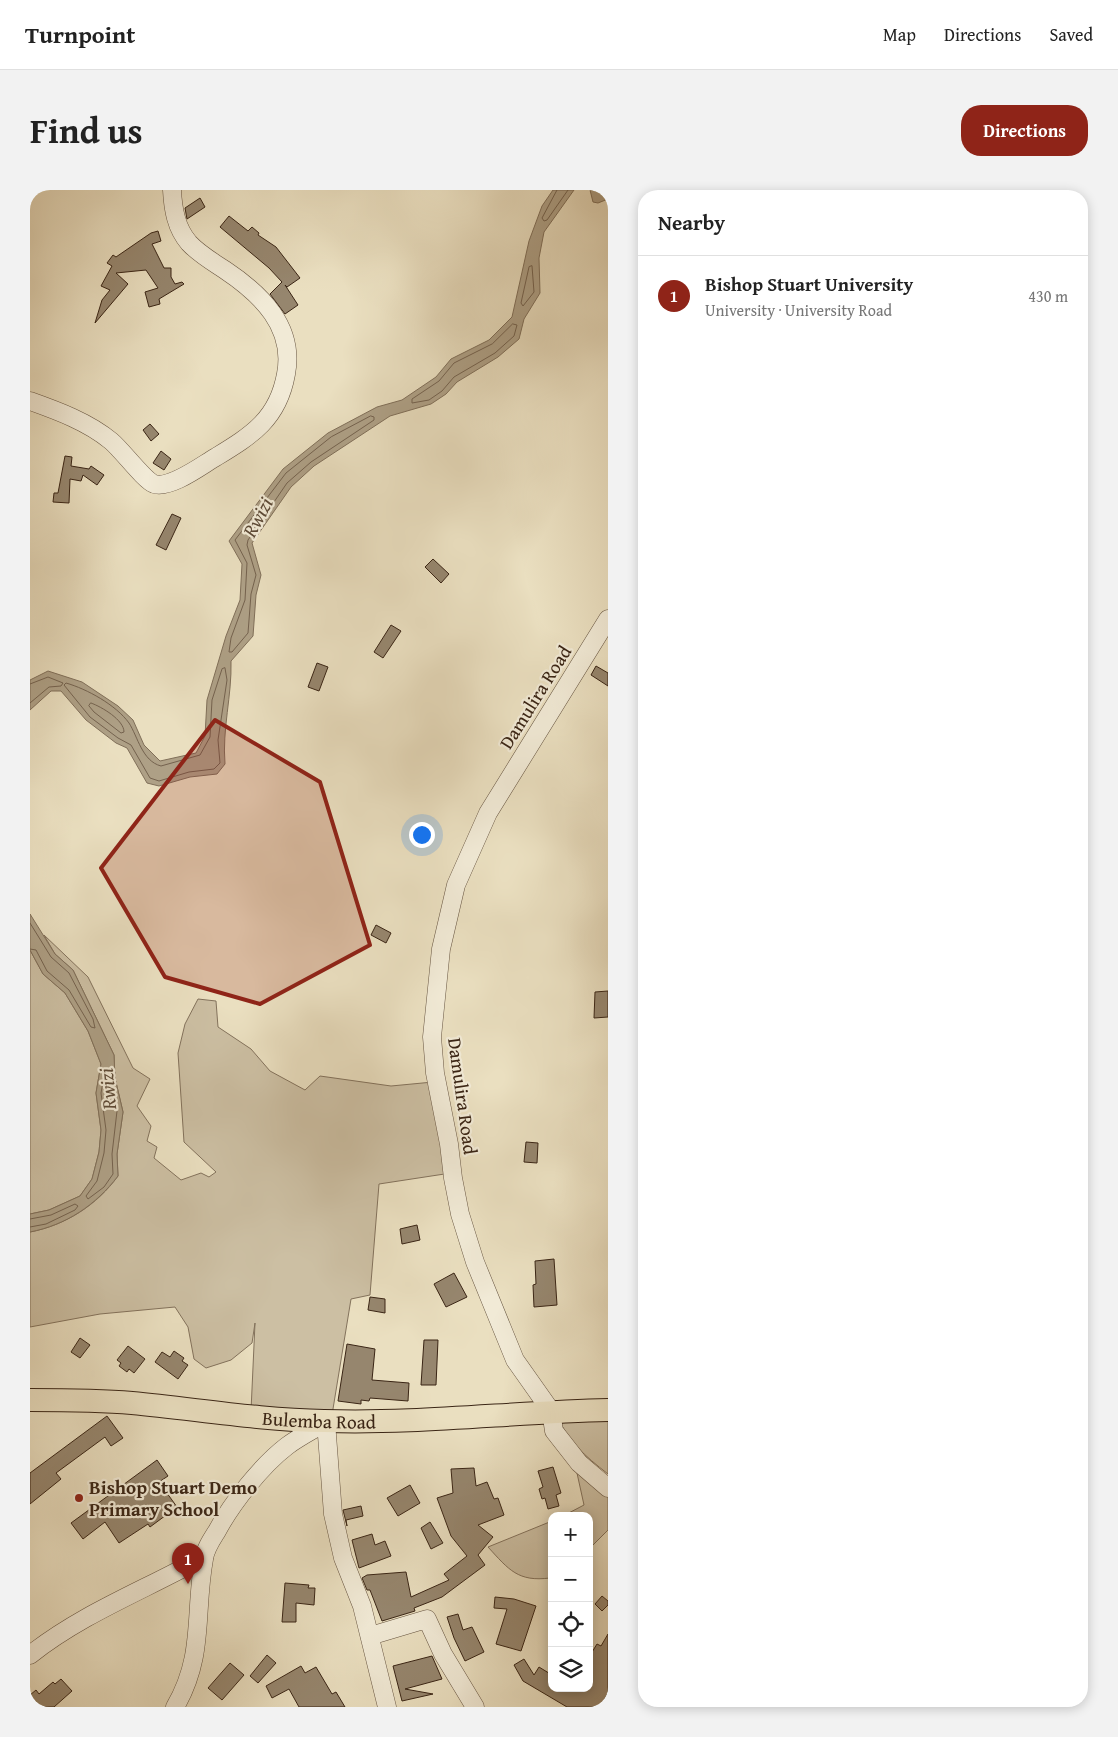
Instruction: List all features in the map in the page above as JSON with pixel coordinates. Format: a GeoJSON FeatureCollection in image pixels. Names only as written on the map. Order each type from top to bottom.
{"type":"FeatureCollection","features":[{"type":"Feature","properties":{"kind":"main road","name":"Bulemba Road"},"geometry":{"type":"LineString","coordinates":[[30,1400],[131,1403],[275,1419],[326,1422],[608,1410]]}},
{"type":"Feature","properties":{"kind":"street"},"geometry":{"type":"LineString","coordinates":[[30,402],[60,413],[98,431],[113,442],[154,484],[161,484],[183,477],[252,435],[272,412],[282,391],[287,368],[288,350],[281,330],[273,313],[251,289],[188,242],[175,219],[172,190]]}},
{"type":"Feature","properties":{"kind":"street","name":"Damulira Road"},"geometry":{"type":"LineString","coordinates":[[608,619],[488,813],[456,885],[441,949],[432,1038],[435,1074],[449,1144],[453,1178],[475,1262],[515,1360],[551,1411],[554,1431],[569,1452],[608,1488]]}},
{"type":"Feature","properties":{"kind":"street"},"geometry":{"type":"LineString","coordinates":[[175,1707],[187,1687],[196,1655],[204,1557],[231,1505],[285,1447],[326,1422],[333,1514],[343,1558],[362,1606],[387,1707]]}},
{"type":"Feature","properties":{"kind":"street"},"geometry":{"type":"LineString","coordinates":[[30,1655],[65,1629],[111,1602],[204,1557]]}},
{"type":"Feature","properties":{"kind":"street"},"geometry":{"type":"LineString","coordinates":[[370,1636],[427,1619],[443,1654],[475,1707]]}},
{"type":"Feature","properties":{"kind":"highlighted area"},"geometry":{"type":"Polygon","coordinates":[[[215,720],[320,782],[370,945],[260,1004],[165,977],[101,868],[215,720]]]}},
{"type":"Feature","properties":{"kind":"shaded area"},"geometry":{"type":"Polygon","coordinates":[[[44,935],[88,977],[133,1068],[150,1079],[137,1106],[151,1126],[147,1141],[157,1147],[154,1158],[181,1180],[201,1173],[209,1177],[216,1172],[184,1142],[178,1053],[185,1024],[198,999],[216,1001],[218,1027],[251,1049],[270,1071],[305,1090],[320,1076],[391,1086],[433,1082],[451,1173],[379,1184],[370,1295],[351,1299],[332,1415],[251,1411],[255,1323],[252,1343],[231,1360],[206,1368],[194,1359],[188,1327],[175,1307],[100,1314],[30,1327],[30,1232],[56,1224],[80,1212],[100,1196],[118,1176],[117,1154],[123,1112],[115,1078],[114,1055],[73,970],[55,954],[44,935]]]}},
{"type":"Feature","properties":{"kind":"shaded area"},"geometry":{"type":"Polygon","coordinates":[[[30,950],[43,974],[65,993],[88,1031],[101,1064],[96,1093],[101,1130],[99,1152],[92,1179],[80,1196],[49,1210],[30,1214],[30,950]]]}},
{"type":"Feature","properties":{"kind":"shaded area"},"geometry":{"type":"Polygon","coordinates":[[[608,1408],[608,1474],[571,1440],[556,1413],[608,1408]]]}},
{"type":"Feature","properties":{"kind":"shaded area"},"geometry":{"type":"Polygon","coordinates":[[[575,1464],[608,1486],[608,1530],[593,1545],[593,1512],[571,1512],[584,1505],[575,1464]]]}},
{"type":"Feature","properties":{"kind":"shaded area"},"geometry":{"type":"Polygon","coordinates":[[[548,1523],[548,1578],[530,1578],[515,1573],[488,1547],[548,1523]]]}},
{"type":"Feature","properties":{"kind":"water","name":"Rwizi"},"geometry":{"type":"Polygon","coordinates":[[[553,190],[574,190],[544,232],[539,258],[540,293],[524,319],[519,339],[498,357],[457,382],[446,394],[431,404],[390,416],[314,466],[291,487],[252,543],[261,575],[256,595],[253,636],[231,661],[224,751],[225,764],[217,774],[190,777],[159,786],[147,783],[127,748],[116,743],[86,720],[61,691],[51,691],[30,710],[30,680],[48,671],[82,682],[118,706],[133,720],[144,745],[160,761],[196,753],[205,736],[207,700],[226,636],[240,600],[242,564],[229,541],[283,469],[328,433],[377,407],[402,400],[436,377],[451,359],[489,340],[512,317],[529,241],[542,206],[553,190]]]}},
{"type":"Feature","properties":{"kind":"water"},"geometry":{"type":"Polygon","coordinates":[[[590,190],[608,190],[608,199],[598,203],[593,202],[590,190]]]}},
{"type":"Feature","properties":{"kind":"water","name":"Rwizi"},"geometry":{"type":"Polygon","coordinates":[[[30,914],[55,954],[73,970],[114,1055],[115,1078],[123,1112],[117,1154],[118,1176],[90,1205],[68,1219],[30,1232],[30,1214],[49,1210],[80,1196],[92,1179],[99,1152],[101,1130],[96,1093],[101,1064],[88,1031],[65,993],[43,974],[30,950],[30,914]]]}},
{"type":"Feature","properties":{"kind":"building"},"geometry":{"type":"Polygon","coordinates":[[[200,198],[205,207],[187,219],[185,208],[200,198]]]}},
{"type":"Feature","properties":{"kind":"building"},"geometry":{"type":"Polygon","coordinates":[[[229,216],[248,231],[252,227],[259,233],[258,235],[276,247],[300,278],[287,287],[285,285],[298,305],[285,314],[270,294],[282,282],[269,268],[220,227],[229,216]]]}},
{"type":"Feature","properties":{"kind":"building"},"geometry":{"type":"Polygon","coordinates":[[[158,231],[161,241],[152,244],[164,268],[171,268],[171,277],[175,284],[182,282],[184,284],[159,299],[160,304],[149,307],[145,292],[158,288],[146,270],[116,273],[128,284],[95,323],[102,300],[110,290],[101,286],[112,266],[107,263],[113,255],[116,257],[151,233],[158,231]]]}},
{"type":"Feature","properties":{"kind":"building"},"geometry":{"type":"Polygon","coordinates":[[[150,424],[159,434],[151,441],[143,430],[150,424]]]}},
{"type":"Feature","properties":{"kind":"building"},"geometry":{"type":"Polygon","coordinates":[[[161,451],[171,459],[164,470],[153,463],[161,451]]]}},
{"type":"Feature","properties":{"kind":"building"},"geometry":{"type":"Polygon","coordinates":[[[65,456],[72,457],[71,466],[89,469],[91,466],[104,475],[97,485],[83,475],[81,481],[70,479],[69,503],[53,502],[54,493],[58,493],[65,456]]]}},
{"type":"Feature","properties":{"kind":"building"},"geometry":{"type":"Polygon","coordinates":[[[172,514],[181,518],[166,550],[156,545],[172,514]]]}},
{"type":"Feature","properties":{"kind":"building"},"geometry":{"type":"Polygon","coordinates":[[[433,559],[449,574],[441,583],[425,567],[433,559]]]}},
{"type":"Feature","properties":{"kind":"building"},"geometry":{"type":"Polygon","coordinates":[[[391,625],[401,631],[383,658],[374,652],[391,625]]]}},
{"type":"Feature","properties":{"kind":"building"},"geometry":{"type":"Polygon","coordinates":[[[317,663],[328,667],[319,691],[308,687],[317,663]]]}},
{"type":"Feature","properties":{"kind":"building"},"geometry":{"type":"Polygon","coordinates":[[[596,666],[608,673],[608,686],[591,675],[596,666]]]}},
{"type":"Feature","properties":{"kind":"building"},"geometry":{"type":"Polygon","coordinates":[[[376,925],[391,933],[386,943],[371,935],[376,925]]]}},
{"type":"Feature","properties":{"kind":"building"},"geometry":{"type":"Polygon","coordinates":[[[608,991],[608,1017],[594,1018],[595,992],[608,991]]]}},
{"type":"Feature","properties":{"kind":"building"},"geometry":{"type":"Polygon","coordinates":[[[526,1142],[538,1143],[537,1163],[524,1162],[526,1142]]]}},
{"type":"Feature","properties":{"kind":"building"},"geometry":{"type":"Polygon","coordinates":[[[417,1225],[420,1240],[402,1244],[400,1229],[417,1225]]]}},
{"type":"Feature","properties":{"kind":"building"},"geometry":{"type":"Polygon","coordinates":[[[554,1259],[557,1305],[534,1307],[535,1261],[554,1259]]]}},
{"type":"Feature","properties":{"kind":"building"},"geometry":{"type":"Polygon","coordinates":[[[454,1273],[467,1297],[446,1307],[434,1284],[454,1273]]]}},
{"type":"Feature","properties":{"kind":"building"},"geometry":{"type":"Polygon","coordinates":[[[370,1297],[385,1299],[385,1313],[368,1310],[370,1297]]]}},
{"type":"Feature","properties":{"kind":"building"},"geometry":{"type":"Polygon","coordinates":[[[80,1338],[90,1345],[80,1358],[71,1352],[80,1338]]]}},
{"type":"Feature","properties":{"kind":"building"},"geometry":{"type":"Polygon","coordinates":[[[424,1340],[438,1340],[436,1385],[421,1385],[424,1340]]]}},
{"type":"Feature","properties":{"kind":"building"},"geometry":{"type":"Polygon","coordinates":[[[347,1344],[375,1349],[372,1380],[409,1383],[408,1401],[370,1398],[369,1401],[361,1400],[361,1404],[338,1401],[347,1344]]]}},
{"type":"Feature","properties":{"kind":"building"},"geometry":{"type":"Polygon","coordinates":[[[128,1346],[145,1359],[134,1373],[129,1369],[127,1372],[119,1366],[121,1363],[117,1360],[128,1346]]]}},
{"type":"Feature","properties":{"kind":"building"},"geometry":{"type":"Polygon","coordinates":[[[174,1351],[184,1358],[182,1361],[188,1365],[178,1379],[155,1362],[162,1352],[170,1357],[174,1351]]]}},
{"type":"Feature","properties":{"kind":"building"},"geometry":{"type":"Polygon","coordinates":[[[107,1416],[123,1438],[111,1446],[105,1437],[56,1473],[61,1479],[30,1504],[30,1473],[107,1416]]]}},
{"type":"Feature","properties":{"kind":"building"},"geometry":{"type":"Polygon","coordinates":[[[157,1460],[168,1476],[159,1482],[177,1507],[150,1527],[148,1524],[119,1543],[105,1522],[83,1539],[71,1523],[157,1460]]]}},
{"type":"Feature","properties":{"kind":"building"},"geometry":{"type":"Polygon","coordinates":[[[553,1467],[561,1493],[556,1495],[559,1506],[548,1509],[545,1498],[542,1499],[539,1489],[543,1487],[538,1471],[553,1467]]]}},
{"type":"Feature","properties":{"kind":"building"},"geometry":{"type":"Polygon","coordinates":[[[474,1468],[476,1486],[487,1482],[494,1499],[498,1498],[504,1515],[478,1525],[493,1537],[478,1555],[485,1565],[442,1597],[414,1608],[415,1611],[382,1621],[370,1590],[367,1590],[362,1578],[367,1575],[406,1572],[411,1597],[449,1580],[444,1574],[467,1556],[451,1536],[437,1498],[453,1493],[451,1469],[474,1468]]]}},
{"type":"Feature","properties":{"kind":"building"},"geometry":{"type":"Polygon","coordinates":[[[410,1485],[420,1503],[398,1516],[387,1498],[410,1485]]]}},
{"type":"Feature","properties":{"kind":"building"},"geometry":{"type":"Polygon","coordinates":[[[361,1506],[363,1516],[346,1520],[347,1526],[343,1510],[361,1506]]]}},
{"type":"Feature","properties":{"kind":"building"},"geometry":{"type":"Polygon","coordinates":[[[430,1522],[443,1543],[431,1549],[421,1528],[430,1522]]]}},
{"type":"Feature","properties":{"kind":"building"},"geometry":{"type":"Polygon","coordinates":[[[372,1534],[375,1545],[385,1541],[391,1556],[359,1568],[352,1540],[372,1534]]]}},
{"type":"Feature","properties":{"kind":"building"},"geometry":{"type":"Polygon","coordinates":[[[285,1583],[309,1585],[308,1588],[315,1588],[314,1605],[296,1603],[296,1622],[282,1622],[285,1583]]]}},
{"type":"Feature","properties":{"kind":"building"},"geometry":{"type":"Polygon","coordinates":[[[602,1596],[608,1601],[608,1605],[602,1611],[595,1604],[602,1596]]]}},
{"type":"Feature","properties":{"kind":"building"},"geometry":{"type":"Polygon","coordinates":[[[495,1597],[514,1599],[536,1606],[521,1651],[496,1644],[507,1609],[494,1608],[495,1597]]]}},
{"type":"Feature","properties":{"kind":"building"},"geometry":{"type":"Polygon","coordinates":[[[458,1614],[463,1630],[472,1627],[484,1652],[465,1661],[447,1617],[458,1614]]]}},
{"type":"Feature","properties":{"kind":"building"},"geometry":{"type":"Polygon","coordinates":[[[608,1634],[608,1693],[600,1707],[567,1707],[523,1681],[514,1665],[524,1659],[534,1675],[539,1667],[548,1673],[548,1692],[593,1692],[593,1650],[597,1644],[601,1646],[608,1634]]]}},
{"type":"Feature","properties":{"kind":"building"},"geometry":{"type":"Polygon","coordinates":[[[267,1655],[276,1663],[258,1683],[250,1676],[267,1655]]]}},
{"type":"Feature","properties":{"kind":"building"},"geometry":{"type":"Polygon","coordinates":[[[432,1656],[442,1679],[405,1689],[433,1694],[402,1701],[393,1666],[432,1656]]]}},
{"type":"Feature","properties":{"kind":"building"},"geometry":{"type":"Polygon","coordinates":[[[230,1663],[244,1675],[222,1700],[208,1688],[230,1663]]]}},
{"type":"Feature","properties":{"kind":"building"},"geometry":{"type":"Polygon","coordinates":[[[301,1666],[305,1673],[316,1667],[332,1694],[336,1692],[345,1707],[299,1707],[289,1689],[272,1698],[266,1686],[301,1666]]]}},
{"type":"Feature","properties":{"kind":"building"},"geometry":{"type":"Polygon","coordinates":[[[61,1679],[72,1691],[54,1707],[36,1707],[30,1700],[30,1695],[36,1690],[39,1694],[53,1682],[55,1684],[61,1679]]]}},
{"type":"Feature","properties":{"kind":"place","name":"Bishop Stuart Demo Primary School"},"geometry":{"type":"Point","coordinates":[79,1498]}},
{"type":"Feature","properties":{"kind":"place","name":"Bishop Stuart University"},"geometry":{"type":"Point","coordinates":[188,1584]}}]}
